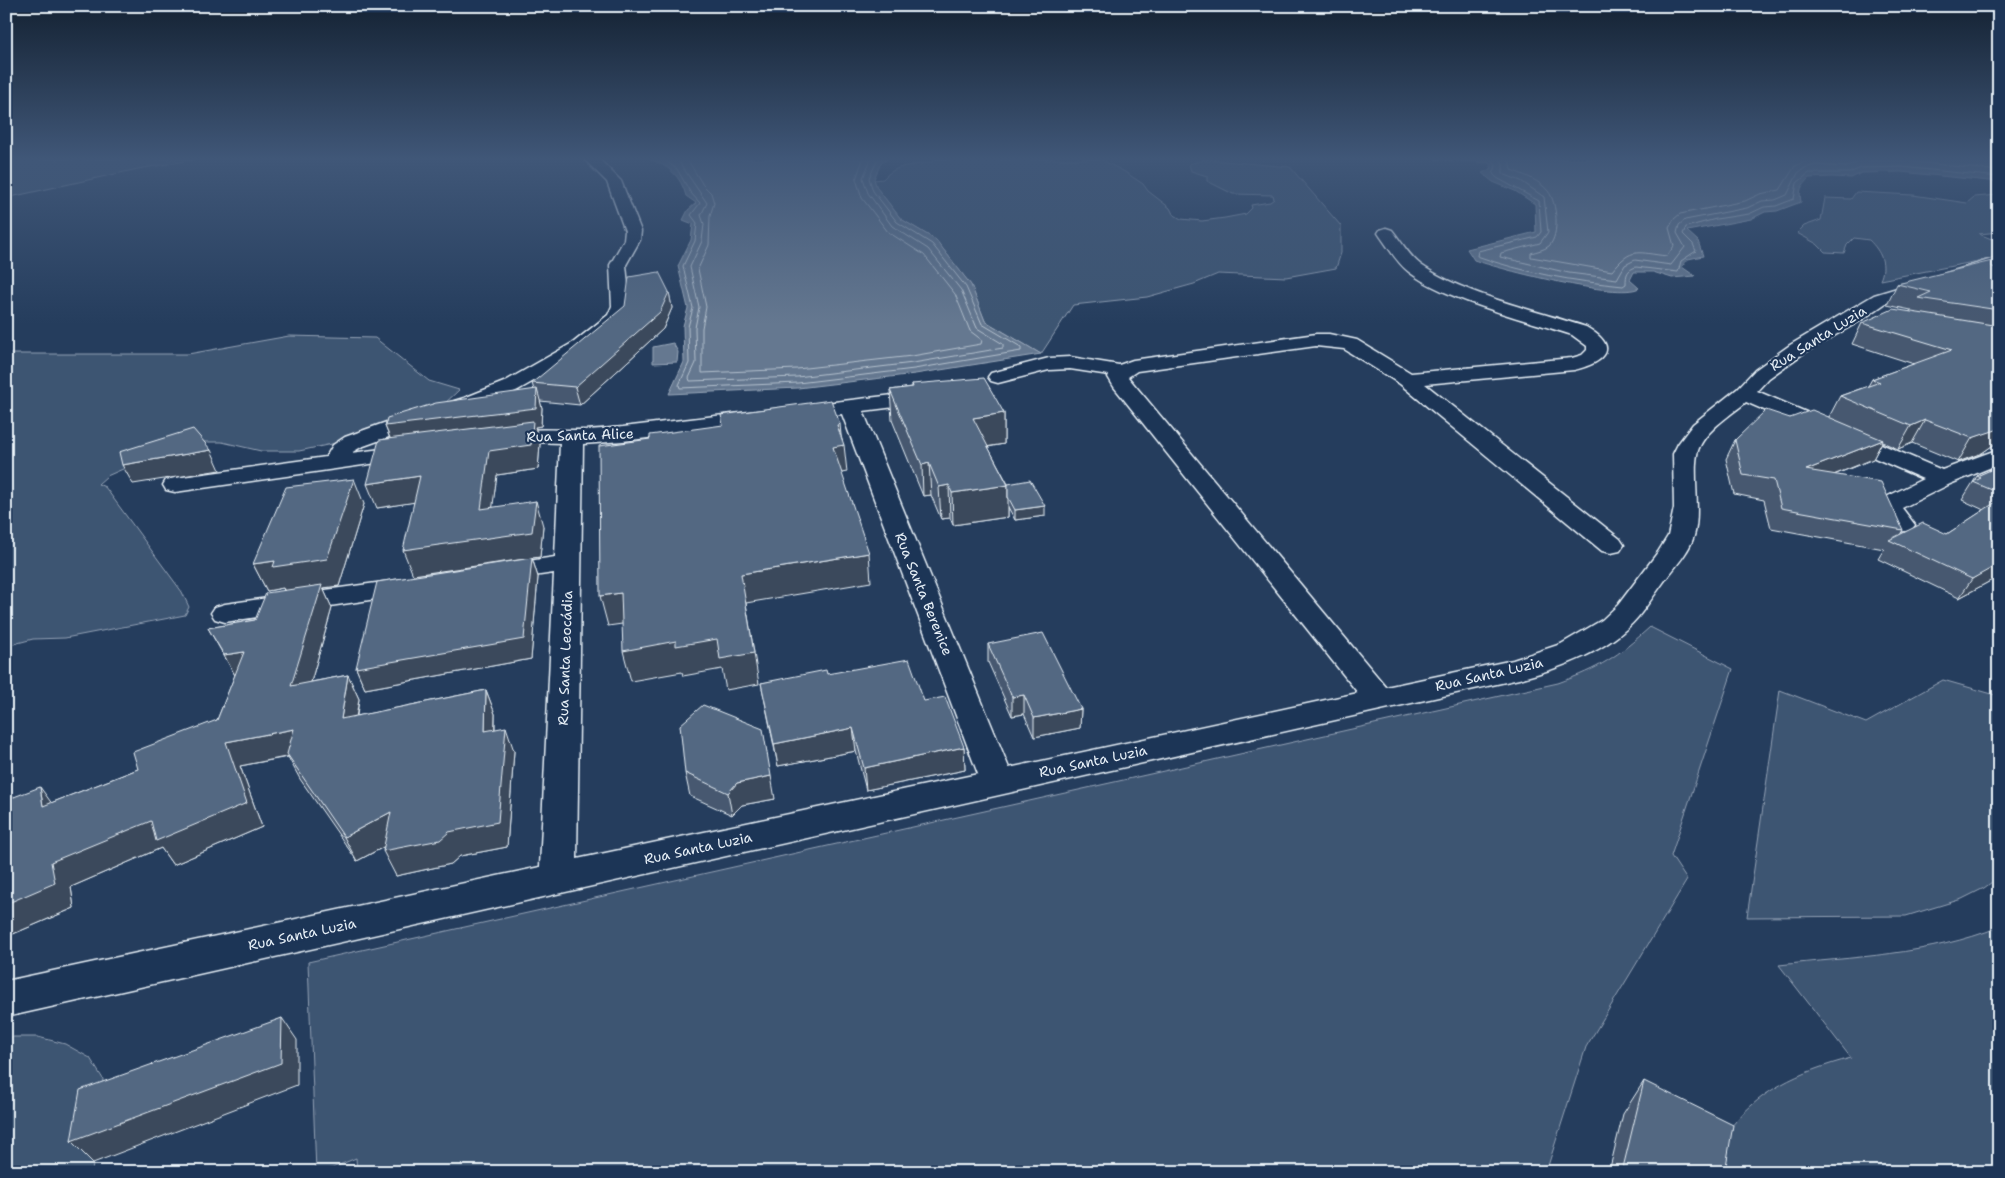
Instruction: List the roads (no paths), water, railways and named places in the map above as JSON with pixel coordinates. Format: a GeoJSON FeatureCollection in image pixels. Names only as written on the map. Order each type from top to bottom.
{"type":"FeatureCollection","features":[{"type":"Feature","properties":{"kind":"street"},"geometry":{"type":"LineString","coordinates":[[335,463],[341,450],[353,442],[403,424],[472,403],[519,382],[581,346],[616,318],[621,306],[618,265],[632,240],[633,231],[627,214]]}},
{"type":"Feature","properties":{"kind":"street"},"geometry":{"type":"LineString","coordinates":[[1386,233],[1407,261],[1429,277],[1478,298],[1579,330],[1591,338],[1597,345],[1597,352],[1574,364],[1407,380]]}},
{"type":"Feature","properties":{"kind":"street","name":"Rua Santa Luzia"},"geometry":{"type":"LineString","coordinates":[[6,999],[1546,661],[1578,648],[1612,626],[1628,611],[1670,555],[1681,536],[1686,508],[1685,454],[1689,444],[1701,429],[1778,361],[1880,299],[1999,262]]}},
{"type":"Feature","properties":{"kind":"street"},"geometry":{"type":"LineString","coordinates":[[1853,317],[1882,322]]}},
{"type":"Feature","properties":{"kind":"street"},"geometry":{"type":"LineString","coordinates":[[998,377],[1049,364],[1070,363],[1120,371],[1133,366],[1329,340],[1350,344],[1407,380],[1612,545]]}},
{"type":"Feature","properties":{"kind":"street"},"geometry":{"type":"LineString","coordinates":[[1120,371],[1118,377],[1121,383],[1379,699]]}},
{"type":"Feature","properties":{"kind":"street"},"geometry":{"type":"LineString","coordinates":[[1744,393],[1942,479]]}},
{"type":"Feature","properties":{"kind":"street","name":"Rua Santa Alice"},"geometry":{"type":"LineString","coordinates":[[484,442],[533,435],[598,437],[946,395]]}},
{"type":"Feature","properties":{"kind":"street","name":"Rua Santa Berenice"},"geometry":{"type":"LineString","coordinates":[[850,407],[998,782]]}},
{"type":"Feature","properties":{"kind":"street","name":"Rua Santa Leocádia"},"geometry":{"type":"LineString","coordinates":[[558,879],[572,437]]}},
{"type":"Feature","properties":{"kind":"street"},"geometry":{"type":"LineString","coordinates":[[175,485],[434,449]]}},
{"type":"Feature","properties":{"kind":"street"},"geometry":{"type":"LineString","coordinates":[[1902,526],[1890,513],[1889,505],[1942,479],[1999,456]]}},
{"type":"Feature","properties":{"kind":"street"},"geometry":{"type":"LineString","coordinates":[[470,577],[568,563]]}},
{"type":"Feature","properties":{"kind":"street"},"geometry":{"type":"LineString","coordinates":[[225,613],[441,582]]}},
{"type":"Feature","properties":{"kind":"water"},"geometry":{"type":"Polygon","coordinates":[[[686,214],[897,214],[901,219],[936,240],[971,285],[985,321],[1041,354],[915,374],[798,388],[669,394],[684,362],[683,326],[688,308],[678,266],[691,240],[693,224],[683,220],[686,214]]]}},
{"type":"Feature","properties":{"kind":"water"},"geometry":{"type":"Polygon","coordinates":[[[1535,214],[1761,214],[1751,219],[1687,231],[1698,241],[1703,256],[1688,259],[1682,267],[1695,276],[1672,278],[1653,272],[1634,272],[1630,280],[1639,288],[1627,291],[1584,287],[1508,270],[1474,260],[1467,249],[1536,232],[1535,214]]]}},
{"type":"Feature","properties":{"kind":"water"},"geometry":{"type":"Polygon","coordinates":[[[673,343],[678,352],[677,362],[653,363],[653,347],[673,343]]]}}]}
